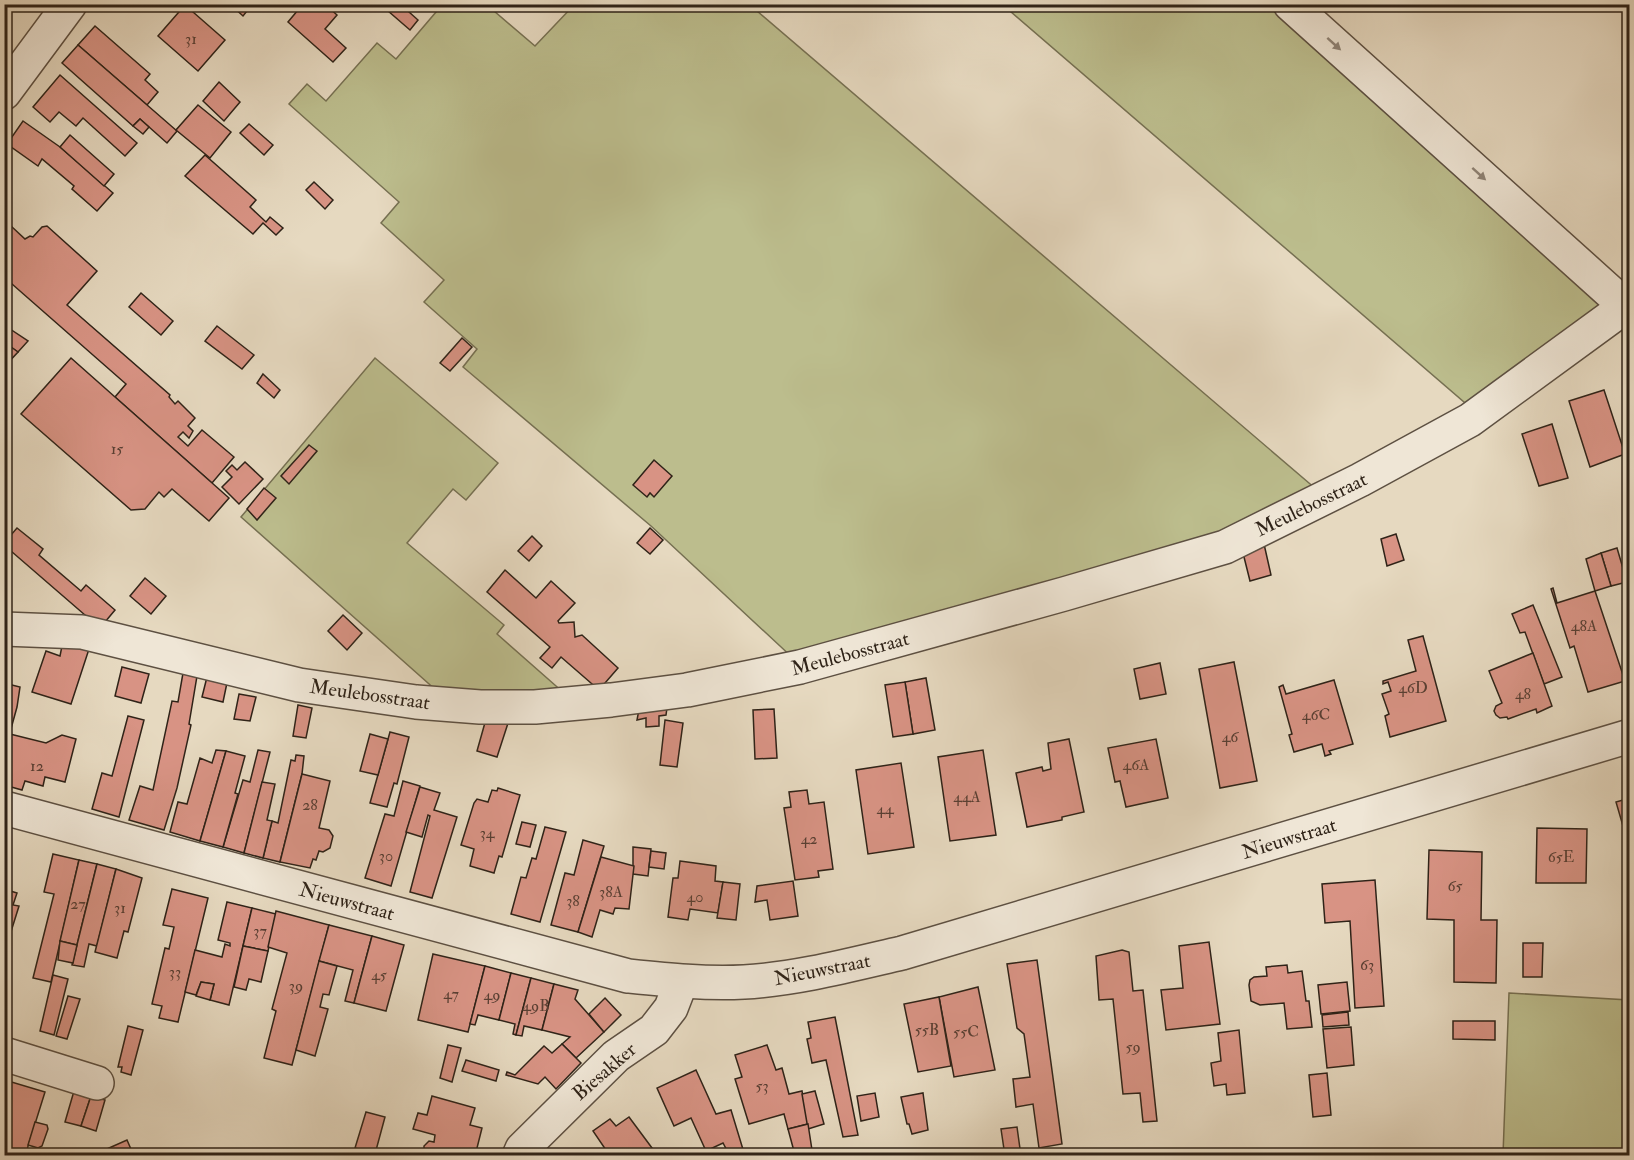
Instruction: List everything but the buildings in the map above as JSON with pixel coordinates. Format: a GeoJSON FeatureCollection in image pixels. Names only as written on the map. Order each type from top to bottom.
{"type":"FeatureCollection","features":[{"type":"Feature","properties":{"kind":"street"},"geometry":{"type":"LineString","coordinates":[[4,93],[70,4]]}},
{"type":"Feature","properties":{"kind":"street"},"geometry":{"type":"LineString","coordinates":[[1290,4],[1628,308]]}},
{"type":"Feature","properties":{"kind":"street","name":"Meulebosstraat"},"geometry":{"type":"LineString","coordinates":[[4,629],[82,632],[299,684],[416,702],[480,707],[535,707],[611,700],[687,690],[743,679],[800,667],[1225,547],[1360,480],[1470,420],[1628,308]]}},
{"type":"Feature","properties":{"kind":"street","name":"Nieuwstraat"},"geometry":{"type":"LineString","coordinates":[[4,808],[628,976],[681,982],[743,982],[807,974],[902,953],[1629,736]]}},
{"type":"Feature","properties":{"kind":"street","name":"Biesakker"},"geometry":{"type":"LineString","coordinates":[[519,1155],[522,1149],[616,1056],[654,1030],[671,1008],[681,982]]}},
{"type":"Feature","properties":{"kind":"street"},"geometry":{"type":"LineString","coordinates":[[4,1054],[97,1083]]}},
{"type":"Feature","properties":{"kind":"green space"},"geometry":{"type":"Polygon","coordinates":[[[427,5],[487,5],[535,46],[574,5],[750,5],[1316,489],[1207,542],[795,660],[651,526],[463,367],[477,349],[424,302],[444,280],[381,223],[399,202],[289,104],[307,84],[326,101],[377,43],[396,59],[436,12],[427,5]]]}},
{"type":"Feature","properties":{"kind":"green space"},"geometry":{"type":"Polygon","coordinates":[[[1003,5],[1274,5],[1605,300],[1573,335],[1471,408],[1003,5]]]}},
{"type":"Feature","properties":{"kind":"green space"},"geometry":{"type":"Polygon","coordinates":[[[375,358],[498,463],[466,500],[453,489],[407,543],[504,625],[497,634],[564,693],[446,699],[241,517],[375,358]]]}},
{"type":"Feature","properties":{"kind":"green space"},"geometry":{"type":"Polygon","coordinates":[[[1509,993],[1629,1000],[1629,1155],[1503,1155],[1509,993]]]}}]}
